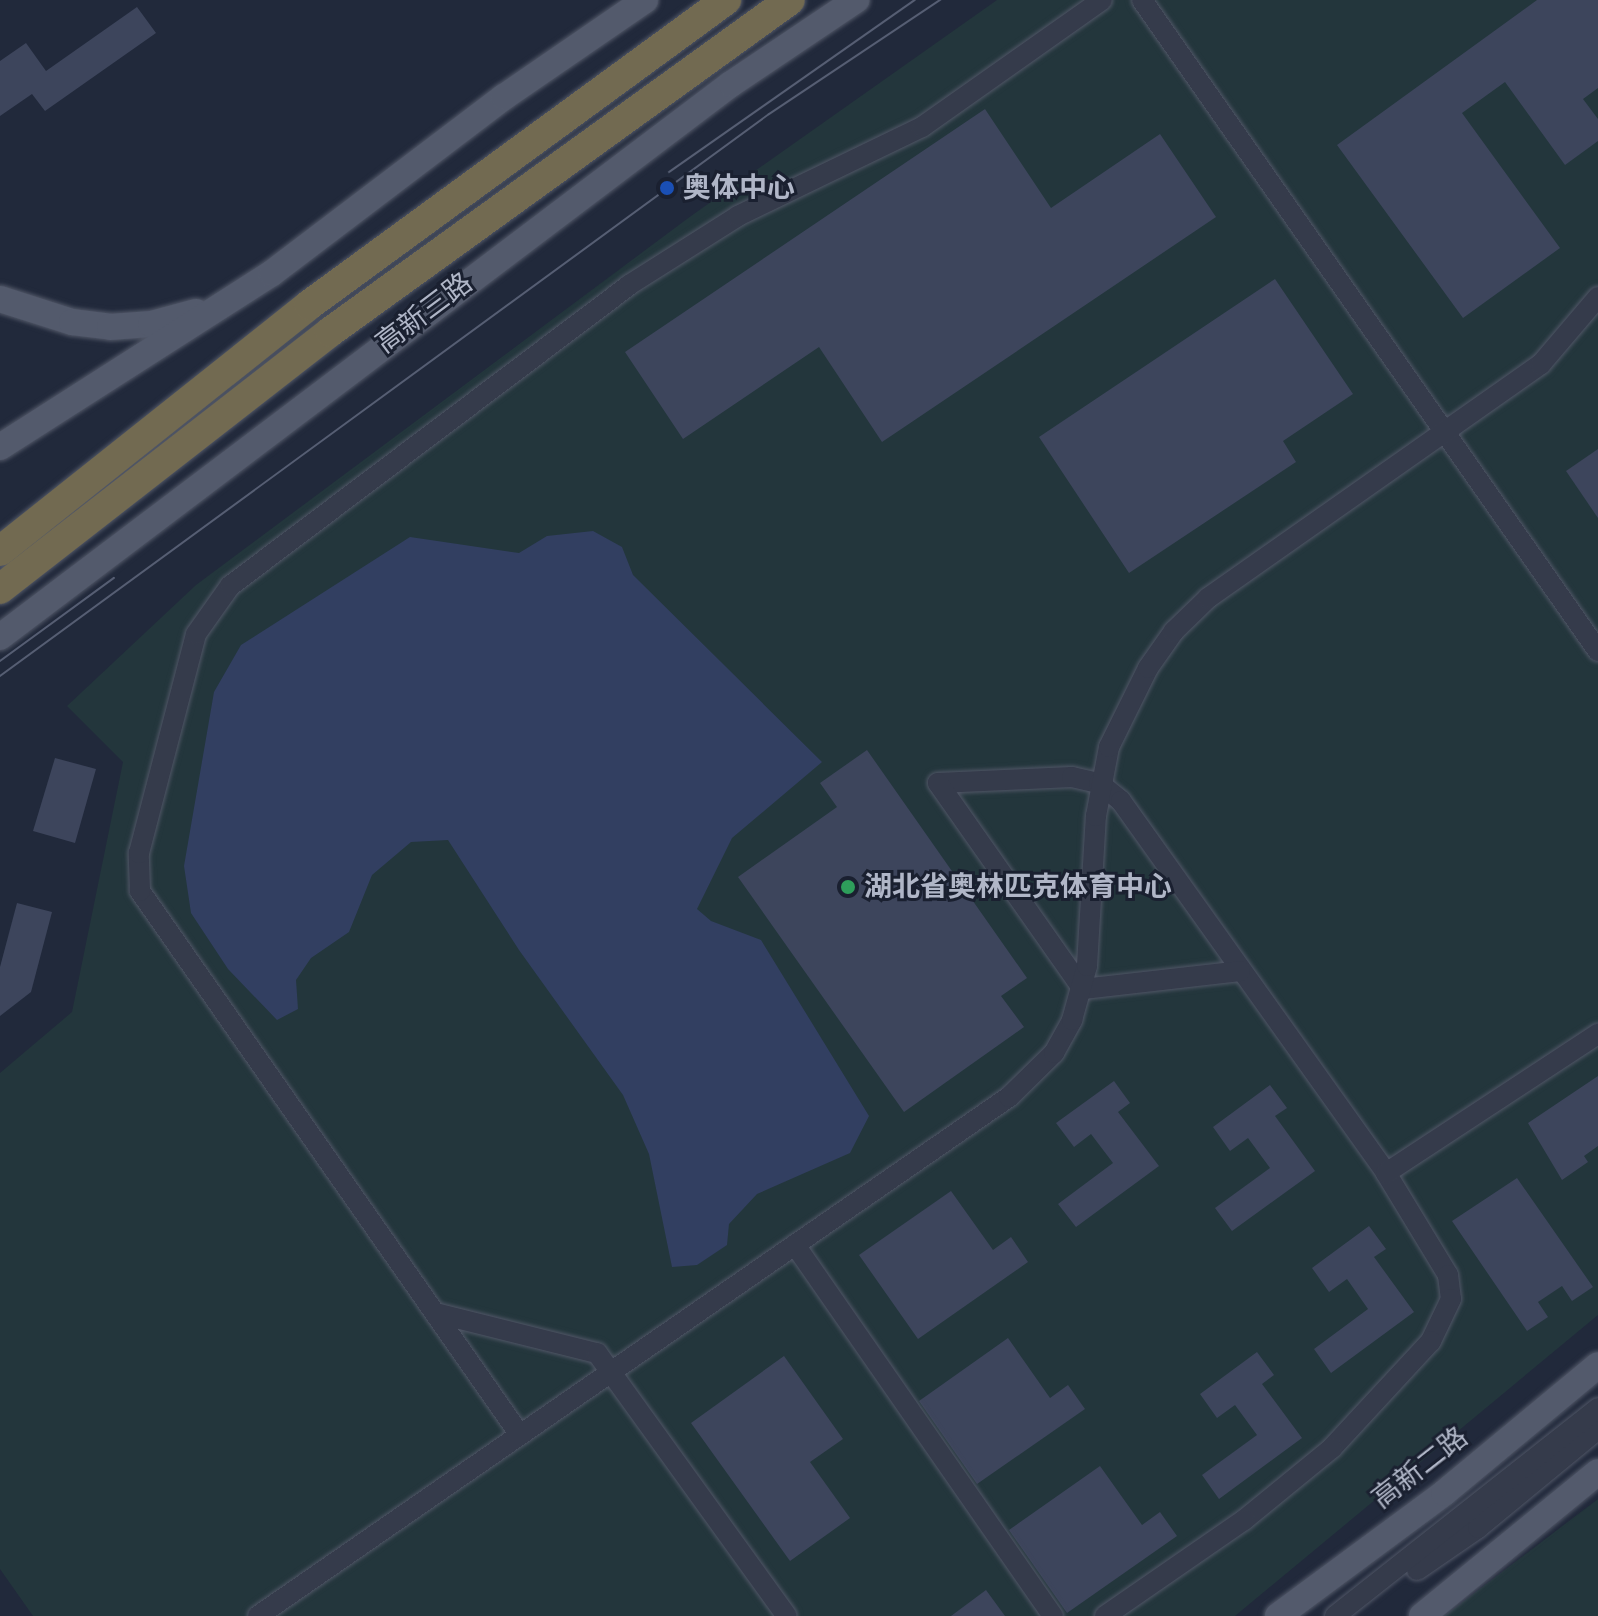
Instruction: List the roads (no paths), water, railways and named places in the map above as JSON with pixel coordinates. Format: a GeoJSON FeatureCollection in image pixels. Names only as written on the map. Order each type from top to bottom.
{"type":"FeatureCollection","features":[{"type":"Feature","properties":{"kind":"highway"},"geometry":{"type":"LineString","coordinates":[[0,551],[309,305],[726,0]]}},
{"type":"Feature","properties":{"kind":"highway","name":"高新三路"},"geometry":{"type":"LineString","coordinates":[[0,589],[343,322],[790,0]]}},
{"type":"Feature","properties":{"kind":"main road"},"geometry":{"type":"LineString","coordinates":[[0,447],[223,304],[645,0]]}},
{"type":"Feature","properties":{"kind":"main road","name":"高新三路"},"geometry":{"type":"LineString","coordinates":[[0,637],[718,93],[856,0]]}},
{"type":"Feature","properties":{"kind":"main road"},"geometry":{"type":"LineString","coordinates":[[0,299],[72,322],[110,327],[151,324],[223,304]]}},
{"type":"Feature","properties":{"kind":"main road","name":"高新二路"},"geometry":{"type":"LineString","coordinates":[[1278,1616],[1444,1493],[1598,1365]]}},
{"type":"Feature","properties":{"kind":"main road"},"geometry":{"type":"LineString","coordinates":[[1422,1616],[1598,1472]]}},
{"type":"Feature","properties":{"kind":"street"},"geometry":{"type":"LineString","coordinates":[[520,1435],[140,891],[139,853],[196,634],[230,586],[629,285],[738,216],[922,127],[1102,0]]}},
{"type":"Feature","properties":{"kind":"street"},"geometry":{"type":"LineString","coordinates":[[1142,0],[1598,651]]}},
{"type":"Feature","properties":{"kind":"street"},"geometry":{"type":"LineString","coordinates":[[258,1616],[1009,1097],[1054,1053],[1083,989],[1099,783],[1124,711],[1174,631],[1208,598],[1541,364],[1598,297]]}},
{"type":"Feature","properties":{"kind":"street"},"geometry":{"type":"LineString","coordinates":[[1083,989],[938,783],[1023,776],[1099,783],[1121,801],[1386,1173],[1448,1275],[1451,1299],[1431,1341],[1332,1448],[1288,1487],[1105,1616]]}},
{"type":"Feature","properties":{"kind":"street"},"geometry":{"type":"LineString","coordinates":[[1083,989],[1240,971]]}},
{"type":"Feature","properties":{"kind":"street"},"geometry":{"type":"LineString","coordinates":[[1386,1173],[1598,1034]]}},
{"type":"Feature","properties":{"kind":"street"},"geometry":{"type":"LineString","coordinates":[[795,1245],[1053,1616]]}},
{"type":"Feature","properties":{"kind":"street"},"geometry":{"type":"LineString","coordinates":[[436,1313],[582,1345],[614,1370],[787,1616]]}},
{"type":"Feature","properties":{"kind":"street"},"geometry":{"type":"LineString","coordinates":[[1335,1616],[1598,1408]]}},
{"type":"Feature","properties":{"kind":"street"},"geometry":{"type":"LineString","coordinates":[[1356,1616],[1478,1528],[1598,1429]]}},
{"type":"Feature","properties":{"kind":"water"},"geometry":{"type":"Polygon","coordinates":[[[593,531],[622,547],[633,575],[822,762],[732,838],[697,909],[711,921],[761,940],[869,1116],[850,1153],[757,1194],[729,1224],[727,1245],[697,1265],[672,1267],[649,1154],[623,1095],[519,950],[448,840],[411,842],[372,875],[349,932],[311,958],[296,980],[298,1009],[277,1020],[228,969],[191,913],[184,866],[214,692],[241,645],[410,537],[519,553],[547,536],[593,531]]]}},
{"type":"Feature","properties":{"kind":"tram line"},"geometry":{"type":"LineString","coordinates":[[669,172],[915,0]]}},
{"type":"Feature","properties":{"kind":"tram line"},"geometry":{"type":"LineString","coordinates":[[0,676],[769,114],[940,0]]}},
{"type":"Feature","properties":{"kind":"tram line"},"geometry":{"type":"LineString","coordinates":[[0,661],[114,578]]}},
{"type":"Feature","properties":{"kind":"place","name":"奥体中心"},"geometry":{"type":"Point","coordinates":[667,188]}},
{"type":"Feature","properties":{"kind":"place","name":"湖北省奥林匹克体育中心"},"geometry":{"type":"Point","coordinates":[848,887]}}]}
